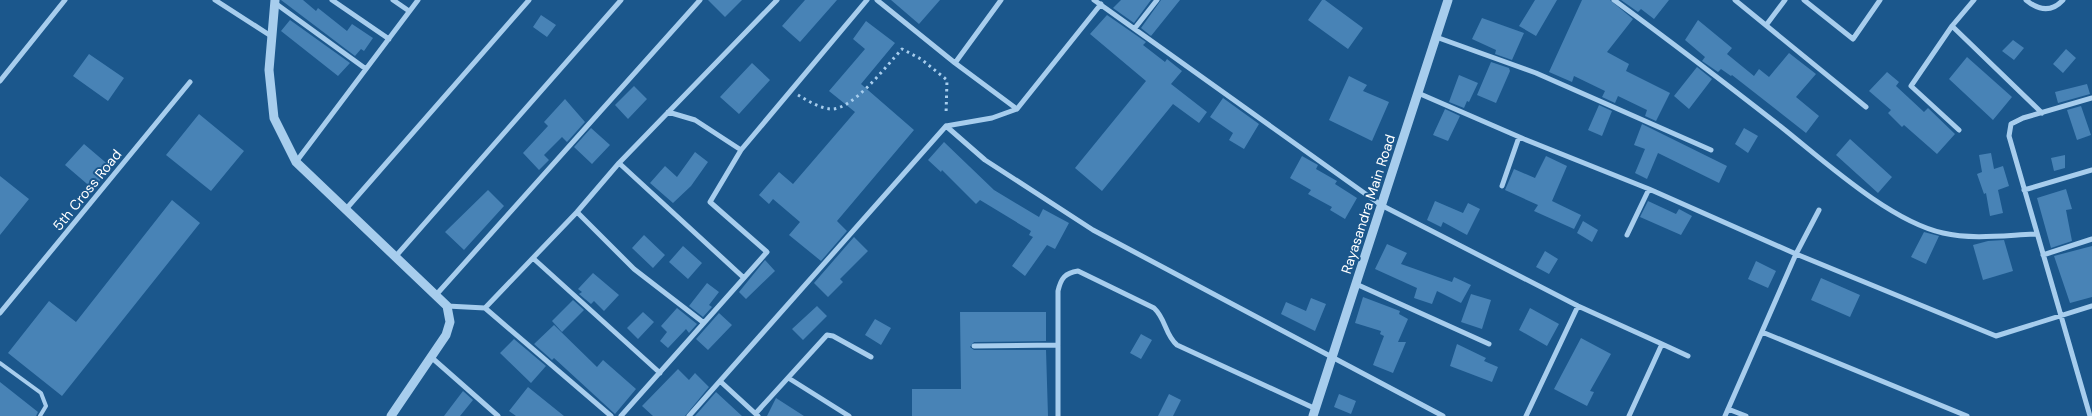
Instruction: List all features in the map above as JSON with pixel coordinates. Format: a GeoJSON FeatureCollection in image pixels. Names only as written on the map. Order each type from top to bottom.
{"type":"FeatureCollection","features":[{"type":"Feature","properties":{"kind":"street"},"geometry":{"type":"LineString","coordinates":[[0,81],[65,0]]}},
{"type":"Feature","properties":{"kind":"street"},"geometry":{"type":"LineString","coordinates":[[214,0],[271,36]]}},
{"type":"Feature","properties":{"kind":"street"},"geometry":{"type":"LineString","coordinates":[[332,0],[389,39]]}},
{"type":"Feature","properties":{"kind":"street"},"geometry":{"type":"LineString","coordinates":[[393,0],[409,11]]}},
{"type":"Feature","properties":{"kind":"street"},"geometry":{"type":"LineString","coordinates":[[296,162],[418,0]]}},
{"type":"Feature","properties":{"kind":"street"},"geometry":{"type":"LineString","coordinates":[[347,208],[529,0]]}},
{"type":"Feature","properties":{"kind":"street"},"geometry":{"type":"LineString","coordinates":[[396,256],[621,0]]}},
{"type":"Feature","properties":{"kind":"street"},"geometry":{"type":"LineString","coordinates":[[436,295],[700,0]]}},
{"type":"Feature","properties":{"kind":"street"},"geometry":{"type":"LineString","coordinates":[[485,308],[534,259],[618,163],[777,0]]}},
{"type":"Feature","properties":{"kind":"street"},"geometry":{"type":"LineString","coordinates":[[621,416],[767,252],[710,202],[741,150],[867,0]]}},
{"type":"Feature","properties":{"kind":"street"},"geometry":{"type":"LineString","coordinates":[[877,0],[955,64],[1018,109]]}},
{"type":"Feature","properties":{"kind":"street"},"geometry":{"type":"LineString","coordinates":[[955,64],[1001,0]]}},
{"type":"Feature","properties":{"kind":"street"},"geometry":{"type":"LineString","coordinates":[[1094,0],[1381,205],[1578,306],[1688,356]]}},
{"type":"Feature","properties":{"kind":"street"},"geometry":{"type":"LineString","coordinates":[[1135,28],[1158,0]]}},
{"type":"Feature","properties":{"kind":"street","name":"Rayasandra Main Road"},"geometry":{"type":"LineString","coordinates":[[1315,412],[1448,0]]}},
{"type":"Feature","properties":{"kind":"street"},"geometry":{"type":"LineString","coordinates":[[1614,0],[1689,55],[1869,196],[1919,225],[1942,233],[1963,236],[2037,234]]}},
{"type":"Feature","properties":{"kind":"street"},"geometry":{"type":"LineString","coordinates":[[1735,0],[1866,107]]}},
{"type":"Feature","properties":{"kind":"street"},"geometry":{"type":"LineString","coordinates":[[1766,24],[1785,0]]}},
{"type":"Feature","properties":{"kind":"street"},"geometry":{"type":"LineString","coordinates":[[1804,0],[1853,39],[1880,0]]}},
{"type":"Feature","properties":{"kind":"street"},"geometry":{"type":"LineString","coordinates":[[1958,130],[1911,86],[1952,26],[1974,0]]}},
{"type":"Feature","properties":{"kind":"street"},"geometry":{"type":"LineString","coordinates":[[2026,0],[2036,8],[2047,9],[2063,0]]}},
{"type":"Feature","properties":{"kind":"street"},"geometry":{"type":"LineString","coordinates":[[275,1],[269,70],[274,118],[296,162],[347,208],[447,306],[450,322],[446,335],[391,416]]}},
{"type":"Feature","properties":{"kind":"street"},"geometry":{"type":"LineString","coordinates":[[275,1],[366,69]]}},
{"type":"Feature","properties":{"kind":"street"},"geometry":{"type":"LineString","coordinates":[[689,416],[946,126],[992,118],[1018,109],[1100,4]]}},
{"type":"Feature","properties":{"kind":"street"},"geometry":{"type":"LineString","coordinates":[[1952,26],[2042,113]]}},
{"type":"Feature","properties":{"kind":"street"},"geometry":{"type":"LineString","coordinates":[[1436,37],[1536,73],[1711,150]]}},
{"type":"Feature","properties":{"kind":"street","name":"5th Cross Road"},"geometry":{"type":"LineString","coordinates":[[0,313],[190,82]]}},
{"type":"Feature","properties":{"kind":"street"},"geometry":{"type":"LineString","coordinates":[[1418,93],[1649,189],[1796,254],[1996,336],[2092,306]]}},
{"type":"Feature","properties":{"kind":"street"},"geometry":{"type":"LineString","coordinates":[[2089,416],[2009,136],[2011,124],[2092,98]]}},
{"type":"Feature","properties":{"kind":"street"},"geometry":{"type":"LineString","coordinates":[[668,112],[695,120],[741,150]]}},
{"type":"Feature","properties":{"kind":"street"},"geometry":{"type":"LineString","coordinates":[[946,126],[985,160],[1093,230],[1443,416]]}},
{"type":"Feature","properties":{"kind":"street"},"geometry":{"type":"LineString","coordinates":[[1502,186],[1519,136]]}},
{"type":"Feature","properties":{"kind":"street"},"geometry":{"type":"LineString","coordinates":[[618,163],[744,278]]}},
{"type":"Feature","properties":{"kind":"street"},"geometry":{"type":"LineString","coordinates":[[2024,190],[2092,170]]}},
{"type":"Feature","properties":{"kind":"street"},"geometry":{"type":"LineString","coordinates":[[1627,235],[1649,189]]}},
{"type":"Feature","properties":{"kind":"street"},"geometry":{"type":"LineString","coordinates":[[1725,416],[1796,254],[1818,210]]}},
{"type":"Feature","properties":{"kind":"street"},"geometry":{"type":"LineString","coordinates":[[577,212],[634,268],[704,323]]}},
{"type":"Feature","properties":{"kind":"street"},"geometry":{"type":"LineString","coordinates":[[2043,255],[2092,239]]}},
{"type":"Feature","properties":{"kind":"street"},"geometry":{"type":"LineString","coordinates":[[534,259],[660,373]]}},
{"type":"Feature","properties":{"kind":"street"},"geometry":{"type":"LineString","coordinates":[[1058,416],[1058,291],[1061,280],[1068,272],[1078,271],[1154,308],[1160,313],[1168,338],[1177,345],[1315,412]]}},
{"type":"Feature","properties":{"kind":"street"},"geometry":{"type":"LineString","coordinates":[[1356,284],[1489,344]]}},
{"type":"Feature","properties":{"kind":"street"},"geometry":{"type":"LineString","coordinates":[[447,306],[485,308],[611,416]]}},
{"type":"Feature","properties":{"kind":"street"},"geometry":{"type":"LineString","coordinates":[[1526,416],[1578,306]]}},
{"type":"Feature","properties":{"kind":"street"},"geometry":{"type":"LineString","coordinates":[[1762,332],[1967,416]]}},
{"type":"Feature","properties":{"kind":"street"},"geometry":{"type":"LineString","coordinates":[[721,382],[757,415],[827,335],[833,336],[871,357]]}},
{"type":"Feature","properties":{"kind":"street"},"geometry":{"type":"LineString","coordinates":[[1629,416],[1662,344]]}},
{"type":"Feature","properties":{"kind":"street"},"geometry":{"type":"LineString","coordinates":[[974,346],[1058,345]]}},
{"type":"Feature","properties":{"kind":"street"},"geometry":{"type":"LineString","coordinates":[[431,357],[498,416]]}},
{"type":"Feature","properties":{"kind":"street"},"geometry":{"type":"LineString","coordinates":[[790,379],[849,416]]}},
{"type":"Feature","properties":{"kind":"street"},"geometry":{"type":"LineString","coordinates":[[1728,409],[1746,416]]}},
{"type":"Feature","properties":{"kind":"lane"},"geometry":{"type":"LineString","coordinates":[[0,363],[40,393],[45,399],[46,406],[40,416]]}},
{"type":"Feature","properties":{"kind":"path"},"geometry":{"type":"LineString","coordinates":[[791,91],[814,104],[832,109],[851,103],[902,49],[921,59],[947,80],[946,126]]}},
{"type":"Feature","properties":{"kind":"building"},"geometry":{"type":"Polygon","coordinates":[[[281,0],[303,0],[316,11],[318,8],[347,31],[352,24],[373,38],[364,51],[361,49],[355,56],[281,0]]]}},
{"type":"Feature","properties":{"kind":"building"},"geometry":{"type":"Polygon","coordinates":[[[708,0],[742,0],[725,17],[708,0]]]}},
{"type":"Feature","properties":{"kind":"building"},"geometry":{"type":"Polygon","coordinates":[[[805,0],[837,0],[800,42],[782,26],[805,0]]]}},
{"type":"Feature","properties":{"kind":"building"},"geometry":{"type":"Polygon","coordinates":[[[891,0],[940,0],[919,24],[891,0]]]}},
{"type":"Feature","properties":{"kind":"building"},"geometry":{"type":"Polygon","coordinates":[[[1121,0],[1151,0],[1134,23],[1113,8],[1121,0]]]}},
{"type":"Feature","properties":{"kind":"building"},"geometry":{"type":"Polygon","coordinates":[[[1161,0],[1180,0],[1151,36],[1141,28],[1161,0]]]}},
{"type":"Feature","properties":{"kind":"building"},"geometry":{"type":"Polygon","coordinates":[[[1322,0],[1325,0],[1363,28],[1348,49],[1308,20],[1322,0]]]}},
{"type":"Feature","properties":{"kind":"building"},"geometry":{"type":"Polygon","coordinates":[[[1535,0],[1557,0],[1536,36],[1519,26],[1535,0]]]}},
{"type":"Feature","properties":{"kind":"building"},"geometry":{"type":"Polygon","coordinates":[[[1582,0],[1610,0],[1633,19],[1607,52],[1629,64],[1626,71],[1670,93],[1656,121],[1645,116],[1647,110],[1618,96],[1615,103],[1602,97],[1605,91],[1574,76],[1572,82],[1549,72],[1582,0]]]}},
{"type":"Feature","properties":{"kind":"building"},"geometry":{"type":"Polygon","coordinates":[[[1621,0],[1669,0],[1654,19],[1641,9],[1638,12],[1621,0]]]}},
{"type":"Feature","properties":{"kind":"building"},"geometry":{"type":"Polygon","coordinates":[[[541,15],[556,25],[547,37],[533,27],[541,15]]]}},
{"type":"Feature","properties":{"kind":"building"},"geometry":{"type":"Polygon","coordinates":[[[1107,15],[1146,42],[1143,45],[1165,62],[1167,59],[1182,71],[1171,84],[1207,112],[1199,123],[1173,104],[1102,191],[1075,168],[1146,81],[1090,34],[1107,15]]]}},
{"type":"Feature","properties":{"kind":"building"},"geometry":{"type":"Polygon","coordinates":[[[1482,18],[1524,33],[1512,60],[1495,54],[1496,50],[1472,39],[1482,18]]]}},
{"type":"Feature","properties":{"kind":"building"},"geometry":{"type":"Polygon","coordinates":[[[290,20],[350,63],[338,76],[281,31],[290,20]]]}},
{"type":"Feature","properties":{"kind":"building"},"geometry":{"type":"Polygon","coordinates":[[[1698,20],[1732,48],[1727,54],[1754,76],[1759,69],[1769,77],[1789,53],[1816,74],[1796,97],[1819,116],[1806,133],[1732,75],[1721,69],[1718,72],[1702,61],[1705,57],[1685,40],[1698,20]]]}},
{"type":"Feature","properties":{"kind":"building"},"geometry":{"type":"Polygon","coordinates":[[[866,21],[895,43],[861,84],[914,130],[837,221],[847,231],[821,261],[789,235],[800,222],[773,199],[769,204],[759,195],[779,172],[793,184],[855,112],[829,91],[865,49],[853,39],[866,21]]]}},
{"type":"Feature","properties":{"kind":"building"},"geometry":{"type":"Polygon","coordinates":[[[2013,40],[2024,48],[2014,60],[2002,51],[2013,40]]]}},
{"type":"Feature","properties":{"kind":"building"},"geometry":{"type":"Polygon","coordinates":[[[2066,49],[2076,58],[2063,73],[2053,64],[2066,49]]]}},
{"type":"Feature","properties":{"kind":"building"},"geometry":{"type":"Polygon","coordinates":[[[89,54],[124,78],[108,101],[73,76],[89,54]]]}},
{"type":"Feature","properties":{"kind":"building"},"geometry":{"type":"Polygon","coordinates":[[[1967,57],[2012,97],[1993,120],[1949,79],[1967,57]]]}},
{"type":"Feature","properties":{"kind":"building"},"geometry":{"type":"Polygon","coordinates":[[[1491,62],[1509,68],[1510,71],[1496,103],[1477,95],[1491,62]]]}},
{"type":"Feature","properties":{"kind":"building"},"geometry":{"type":"Polygon","coordinates":[[[752,63],[770,80],[739,114],[720,97],[752,63]]]}},
{"type":"Feature","properties":{"kind":"building"},"geometry":{"type":"Polygon","coordinates":[[[1697,67],[1712,79],[1689,109],[1674,96],[1697,67]]]}},
{"type":"Feature","properties":{"kind":"building"},"geometry":{"type":"Polygon","coordinates":[[[1887,72],[1899,82],[1896,86],[1924,112],[1928,108],[1955,134],[1937,154],[1904,125],[1902,127],[1888,113],[1891,110],[1869,91],[1887,72]]]}},
{"type":"Feature","properties":{"kind":"building"},"geometry":{"type":"Polygon","coordinates":[[[1459,75],[1478,83],[1464,108],[1449,102],[1459,75]]]}},
{"type":"Feature","properties":{"kind":"building"},"geometry":{"type":"Polygon","coordinates":[[[1349,76],[1367,85],[1363,91],[1389,102],[1372,141],[1329,120],[1349,76]]]}},
{"type":"Feature","properties":{"kind":"building"},"geometry":{"type":"Polygon","coordinates":[[[2087,84],[2090,94],[2058,103],[2055,92],[2087,84]]]}},
{"type":"Feature","properties":{"kind":"building"},"geometry":{"type":"Polygon","coordinates":[[[634,86],[647,99],[628,119],[615,105],[634,86]]]}},
{"type":"Feature","properties":{"kind":"building"},"geometry":{"type":"Polygon","coordinates":[[[1223,98],[1259,124],[1244,149],[1229,140],[1233,133],[1210,117],[1223,98]]]}},
{"type":"Feature","properties":{"kind":"building"},"geometry":{"type":"Polygon","coordinates":[[[565,99],[585,122],[567,142],[562,137],[544,155],[549,160],[539,170],[523,153],[548,126],[544,122],[565,99]]]}},
{"type":"Feature","properties":{"kind":"building"},"geometry":{"type":"Polygon","coordinates":[[[1599,105],[1612,111],[1602,136],[1588,130],[1599,105]]]}},
{"type":"Feature","properties":{"kind":"building"},"geometry":{"type":"Polygon","coordinates":[[[2081,106],[2091,135],[2077,140],[2067,110],[2081,106]]]}},
{"type":"Feature","properties":{"kind":"building"},"geometry":{"type":"Polygon","coordinates":[[[1445,109],[1460,116],[1448,141],[1433,135],[1445,109]]]}},
{"type":"Feature","properties":{"kind":"building"},"geometry":{"type":"Polygon","coordinates":[[[199,114],[244,151],[211,191],[166,155],[199,114]]]}},
{"type":"Feature","properties":{"kind":"building"},"geometry":{"type":"Polygon","coordinates":[[[1642,124],[1727,166],[1719,183],[1658,153],[1647,179],[1635,173],[1645,149],[1634,145],[1642,124]]]}},
{"type":"Feature","properties":{"kind":"building"},"geometry":{"type":"Polygon","coordinates":[[[591,128],[610,145],[592,164],[574,147],[591,128]]]}},
{"type":"Feature","properties":{"kind":"building"},"geometry":{"type":"Polygon","coordinates":[[[1744,128],[1758,136],[1748,153],[1735,144],[1744,128]]]}},
{"type":"Feature","properties":{"kind":"building"},"geometry":{"type":"Polygon","coordinates":[[[1850,139],[1892,177],[1878,193],[1836,155],[1850,139]]]}},
{"type":"Feature","properties":{"kind":"building"},"geometry":{"type":"Polygon","coordinates":[[[944,142],[994,190],[1039,217],[1043,209],[1069,223],[1055,249],[1047,245],[1025,276],[1012,266],[1033,237],[1029,235],[1031,231],[980,200],[976,204],[942,170],[941,172],[928,160],[944,142]]]}},
{"type":"Feature","properties":{"kind":"building"},"geometry":{"type":"Polygon","coordinates":[[[84,144],[111,167],[93,189],[65,165],[84,144]]]}},
{"type":"Feature","properties":{"kind":"building"},"geometry":{"type":"Polygon","coordinates":[[[695,152],[708,162],[691,186],[673,203],[650,183],[665,166],[677,177],[695,152]]]}},
{"type":"Feature","properties":{"kind":"building"},"geometry":{"type":"Polygon","coordinates":[[[1991,153],[1994,169],[2003,166],[2009,186],[1998,190],[2003,213],[1990,216],[1986,193],[1984,194],[1977,174],[1982,172],[1979,155],[1991,153]]]}},
{"type":"Feature","properties":{"kind":"building"},"geometry":{"type":"Polygon","coordinates":[[[2065,155],[2065,168],[2054,171],[2051,158],[2065,155]]]}},
{"type":"Feature","properties":{"kind":"building"},"geometry":{"type":"Polygon","coordinates":[[[1302,156],[1318,165],[1316,169],[1337,181],[1335,184],[1357,198],[1345,219],[1330,210],[1332,207],[1308,194],[1311,190],[1290,178],[1302,156]]]}},
{"type":"Feature","properties":{"kind":"building"},"geometry":{"type":"Polygon","coordinates":[[[1546,156],[1567,166],[1552,201],[1581,215],[1574,229],[1534,211],[1538,205],[1505,190],[1514,169],[1535,178],[1546,156]]]}},
{"type":"Feature","properties":{"kind":"building"},"geometry":{"type":"Polygon","coordinates":[[[0,176],[29,199],[0,235],[0,176]]]}},
{"type":"Feature","properties":{"kind":"building"},"geometry":{"type":"Polygon","coordinates":[[[2066,189],[2072,209],[2066,210],[2072,241],[2051,248],[2037,198],[2066,189]]]}},
{"type":"Feature","properties":{"kind":"building"},"geometry":{"type":"Polygon","coordinates":[[[488,190],[504,206],[464,250],[445,232],[488,190]]]}},
{"type":"Feature","properties":{"kind":"building"},"geometry":{"type":"Polygon","coordinates":[[[172,200],[200,223],[62,396],[8,353],[49,301],[76,322],[172,200]]]}},
{"type":"Feature","properties":{"kind":"building"},"geometry":{"type":"Polygon","coordinates":[[[1435,201],[1463,213],[1468,203],[1480,209],[1467,235],[1443,222],[1441,227],[1427,220],[1435,201]]]}},
{"type":"Feature","properties":{"kind":"building"},"geometry":{"type":"Polygon","coordinates":[[[1648,201],[1676,214],[1679,209],[1692,216],[1681,235],[1640,217],[1648,201]]]}},
{"type":"Feature","properties":{"kind":"building"},"geometry":{"type":"Polygon","coordinates":[[[1583,221],[1598,230],[1592,242],[1577,233],[1583,221]]]}},
{"type":"Feature","properties":{"kind":"building"},"geometry":{"type":"Polygon","coordinates":[[[1924,232],[1939,236],[1926,264],[1911,257],[1924,232]]]}},
{"type":"Feature","properties":{"kind":"building"},"geometry":{"type":"Polygon","coordinates":[[[644,235],[665,255],[653,268],[632,248],[644,235]]]}},
{"type":"Feature","properties":{"kind":"building"},"geometry":{"type":"Polygon","coordinates":[[[854,237],[868,251],[840,279],[843,282],[828,297],[814,283],[854,237]]]}},
{"type":"Feature","properties":{"kind":"building"},"geometry":{"type":"Polygon","coordinates":[[[2004,240],[2013,271],[1983,280],[1973,245],[1988,241],[2004,240]]]}},
{"type":"Feature","properties":{"kind":"building"},"geometry":{"type":"Polygon","coordinates":[[[1387,244],[1407,253],[1401,264],[1452,282],[1454,277],[1471,285],[1461,303],[1437,291],[1432,304],[1414,298],[1417,288],[1375,269],[1387,244]]]}},
{"type":"Feature","properties":{"kind":"building"},"geometry":{"type":"Polygon","coordinates":[[[683,246],[702,263],[688,279],[669,262],[683,246]]]}},
{"type":"Feature","properties":{"kind":"building"},"geometry":{"type":"Polygon","coordinates":[[[2092,246],[2092,297],[2070,303],[2054,256],[2092,246]]]}},
{"type":"Feature","properties":{"kind":"building"},"geometry":{"type":"Polygon","coordinates":[[[1545,251],[1558,259],[1549,274],[1536,267],[1545,251]]]}},
{"type":"Feature","properties":{"kind":"building"},"geometry":{"type":"Polygon","coordinates":[[[765,260],[775,271],[746,299],[739,292],[765,260]]]}},
{"type":"Feature","properties":{"kind":"building"},"geometry":{"type":"Polygon","coordinates":[[[1756,261],[1776,271],[1768,288],[1748,279],[1756,261]]]}},
{"type":"Feature","properties":{"kind":"building"},"geometry":{"type":"Polygon","coordinates":[[[593,273],[619,295],[604,311],[594,301],[591,304],[579,294],[582,292],[578,289],[593,273]]]}},
{"type":"Feature","properties":{"kind":"building"},"geometry":{"type":"Polygon","coordinates":[[[1821,278],[1860,295],[1850,317],[1811,300],[1821,278]]]}},
{"type":"Feature","properties":{"kind":"building"},"geometry":{"type":"Polygon","coordinates":[[[707,283],[719,292],[709,305],[712,307],[703,317],[689,306],[707,283]]]}},
{"type":"Feature","properties":{"kind":"building"},"geometry":{"type":"Polygon","coordinates":[[[1471,294],[1491,300],[1482,329],[1461,322],[1471,294]]]}},
{"type":"Feature","properties":{"kind":"building"},"geometry":{"type":"Polygon","coordinates":[[[1363,297],[1400,311],[1399,314],[1408,319],[1398,342],[1406,342],[1393,373],[1373,365],[1384,336],[1380,334],[1381,331],[1355,323],[1363,297]]]}},
{"type":"Feature","properties":{"kind":"building"},"geometry":{"type":"Polygon","coordinates":[[[1311,298],[1326,304],[1315,331],[1281,314],[1286,302],[1306,311],[1311,298]]]}},
{"type":"Feature","properties":{"kind":"building"},"geometry":{"type":"Polygon","coordinates":[[[573,300],[584,310],[562,332],[552,321],[573,300]]]}},
{"type":"Feature","properties":{"kind":"building"},"geometry":{"type":"Polygon","coordinates":[[[817,306],[827,316],[803,340],[792,329],[817,306]]]}},
{"type":"Feature","properties":{"kind":"building"},"geometry":{"type":"Polygon","coordinates":[[[677,308],[697,324],[689,333],[686,329],[668,348],[660,341],[667,332],[661,326],[677,308]]]}},
{"type":"Feature","properties":{"kind":"building"},"geometry":{"type":"Polygon","coordinates":[[[1530,308],[1559,324],[1547,346],[1519,330],[1530,308]]]}},
{"type":"Feature","properties":{"kind":"building"},"geometry":{"type":"Polygon","coordinates":[[[643,312],[654,322],[638,339],[627,328],[643,312]]]}},
{"type":"Feature","properties":{"kind":"building"},"geometry":{"type":"Polygon","coordinates":[[[960,312],[1046,312],[1046,341],[974,342],[970,347],[974,350],[1046,350],[1048,416],[912,416],[912,389],[961,389],[960,312]]]}},
{"type":"Feature","properties":{"kind":"building"},"geometry":{"type":"Polygon","coordinates":[[[719,313],[732,325],[708,350],[696,339],[719,313]]]}},
{"type":"Feature","properties":{"kind":"building"},"geometry":{"type":"Polygon","coordinates":[[[875,319],[891,328],[881,345],[865,335],[875,319]]]}},
{"type":"Feature","properties":{"kind":"building"},"geometry":{"type":"Polygon","coordinates":[[[554,325],[597,367],[603,360],[636,389],[615,414],[554,358],[552,360],[534,344],[554,325]]]}},
{"type":"Feature","properties":{"kind":"building"},"geometry":{"type":"Polygon","coordinates":[[[1141,334],[1152,340],[1141,359],[1130,353],[1141,334]]]}},
{"type":"Feature","properties":{"kind":"building"},"geometry":{"type":"Polygon","coordinates":[[[1581,338],[1611,354],[1590,391],[1594,392],[1587,406],[1554,389],[1581,338]]]}},
{"type":"Feature","properties":{"kind":"building"},"geometry":{"type":"Polygon","coordinates":[[[514,339],[546,366],[531,383],[500,353],[514,339]]]}},
{"type":"Feature","properties":{"kind":"building"},"geometry":{"type":"Polygon","coordinates":[[[1457,344],[1486,358],[1484,361],[1498,367],[1492,382],[1450,366],[1457,344]]]}},
{"type":"Feature","properties":{"kind":"building"},"geometry":{"type":"Polygon","coordinates":[[[678,369],[689,380],[695,373],[709,387],[685,416],[653,416],[642,406],[678,369]]]}},
{"type":"Feature","properties":{"kind":"building"},"geometry":{"type":"Polygon","coordinates":[[[0,382],[38,412],[36,416],[0,416],[0,382]]]}},
{"type":"Feature","properties":{"kind":"building"},"geometry":{"type":"Polygon","coordinates":[[[528,387],[564,416],[516,416],[509,411],[528,387]]]}},
{"type":"Feature","properties":{"kind":"building"},"geometry":{"type":"Polygon","coordinates":[[[463,391],[473,400],[460,416],[444,416],[463,391]]]}},
{"type":"Feature","properties":{"kind":"building"},"geometry":{"type":"Polygon","coordinates":[[[716,392],[742,416],[695,416],[716,392]]]}},
{"type":"Feature","properties":{"kind":"building"},"geometry":{"type":"Polygon","coordinates":[[[1169,394],[1181,400],[1173,416],[1158,416],[1169,394]]]}},
{"type":"Feature","properties":{"kind":"building"},"geometry":{"type":"Polygon","coordinates":[[[1339,394],[1356,401],[1351,414],[1334,407],[1339,394]]]}},
{"type":"Feature","properties":{"kind":"building"},"geometry":{"type":"Polygon","coordinates":[[[776,398],[804,416],[767,416],[776,398]]]}}]}
